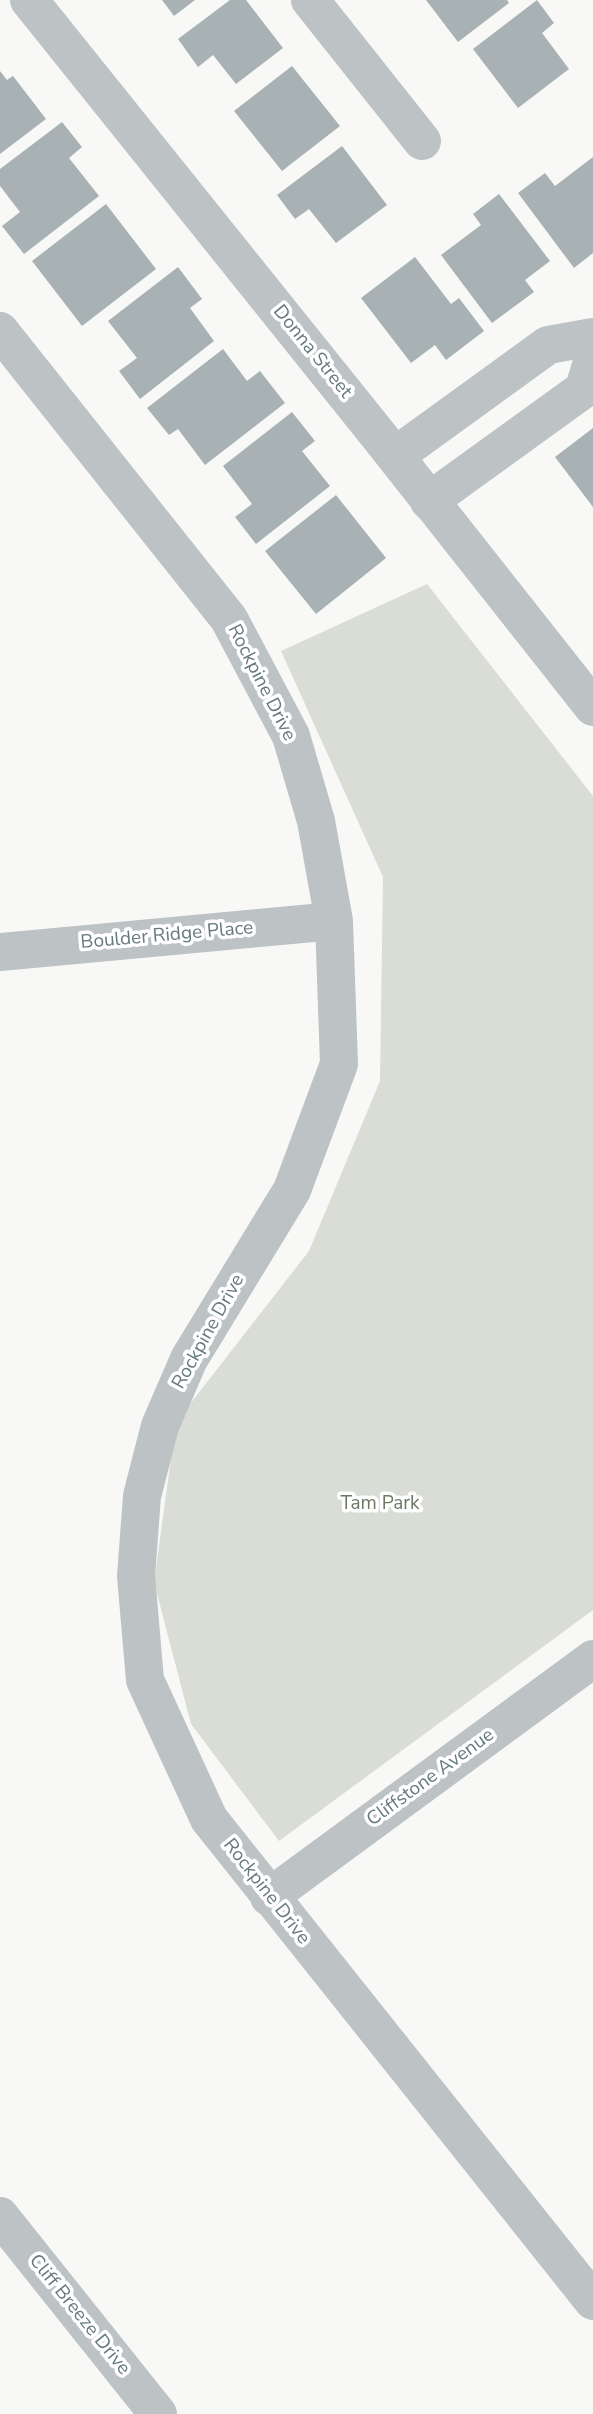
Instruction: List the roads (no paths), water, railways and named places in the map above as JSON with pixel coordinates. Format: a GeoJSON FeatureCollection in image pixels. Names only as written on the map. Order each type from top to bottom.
{"type":"FeatureCollection","features":[{"type":"Feature","properties":{"kind":"street","name":"Donna Street"},"geometry":{"type":"LineString","coordinates":[[29,0],[593,707]]}},
{"type":"Feature","properties":{"kind":"street"},"geometry":{"type":"LineString","coordinates":[[310,0],[422,141]]}},
{"type":"Feature","properties":{"kind":"street","name":"Rockpine Drive"},"geometry":{"type":"LineString","coordinates":[[0,331],[229,619],[291,736],[316,821],[334,920],[339,1064],[292,1190],[189,1359],[160,1426],[142,1496],[136,1576],[145,1680],[209,1819],[593,2301]]}},
{"type":"Feature","properties":{"kind":"street"},"geometry":{"type":"LineString","coordinates":[[395,456],[548,345],[593,337]]}},
{"type":"Feature","properties":{"kind":"street"},"geometry":{"type":"LineString","coordinates":[[429,501],[584,389],[593,358]]}},
{"type":"Feature","properties":{"kind":"street","name":"Boulder Ridge Place"},"geometry":{"type":"LineString","coordinates":[[0,951],[334,920]]}},
{"type":"Feature","properties":{"kind":"street","name":"Cliffstone Avenue"},"geometry":{"type":"LineString","coordinates":[[269,1897],[588,1672]]}},
{"type":"Feature","properties":{"kind":"street","name":"Cliff Breeze Drive"},"geometry":{"type":"LineString","coordinates":[[0,2216],[158,2414]]}},
{"type":"Feature","properties":{"kind":"park label","name":"Tam Park"},"geometry":{"type":"Point","coordinates":[380,1504]}}]}
